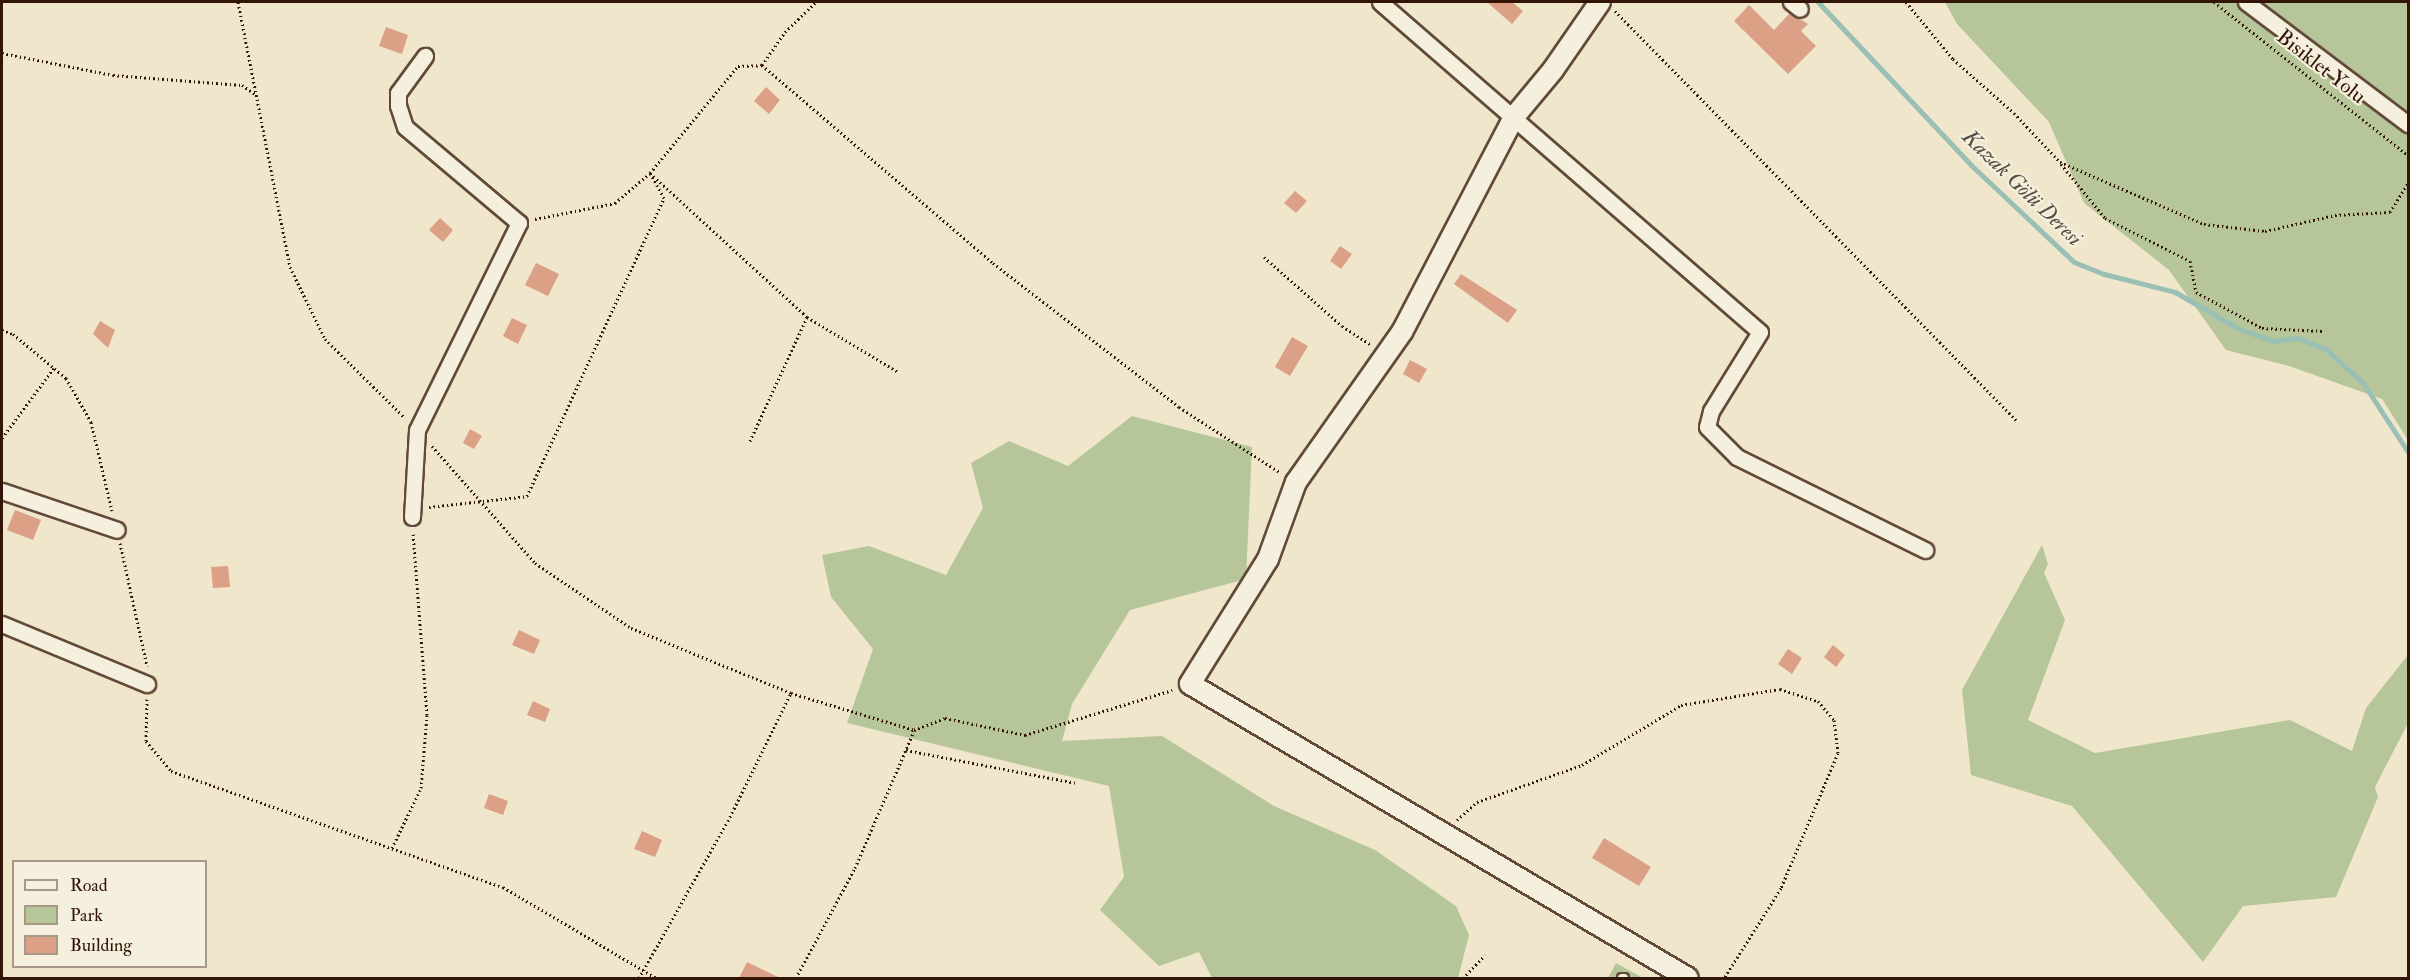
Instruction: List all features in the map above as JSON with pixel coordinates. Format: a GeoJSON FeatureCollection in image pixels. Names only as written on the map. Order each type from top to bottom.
{"type":"FeatureCollection","features":[{"type":"Feature","properties":{"kind":"street"},"geometry":{"type":"LineString","coordinates":[[1380,2],[1760,332],[1711,411],[1707,427],[1737,457],[1925,550]]}},
{"type":"Feature","properties":{"kind":"street"},"geometry":{"type":"LineString","coordinates":[[2246,2],[2409,124]]}},
{"type":"Feature","properties":{"kind":"street"},"geometry":{"type":"LineString","coordinates":[[1606,6],[1514,117],[1388,356],[1296,482],[1268,559],[1190,684],[1688,978]]}},
{"type":"Feature","properties":{"kind":"street"},"geometry":{"type":"LineString","coordinates":[[412,517],[417,430],[519,223],[405,127],[398,106],[398,93],[425,56]]}},
{"type":"Feature","properties":{"kind":"street"},"geometry":{"type":"LineString","coordinates":[[2,491],[117,531]]}},
{"type":"Feature","properties":{"kind":"street"},"geometry":{"type":"LineString","coordinates":[[2,624],[147,684]]}},
{"type":"Feature","properties":{"kind":"path"},"geometry":{"type":"LineString","coordinates":[[762,65],[785,32],[816,2]]}},
{"type":"Feature","properties":{"kind":"path"},"geometry":{"type":"LineString","coordinates":[[1906,2],[1953,59],[2014,113],[2060,162],[2105,218],[2190,261],[2196,292],[2262,328],[2324,331]]}},
{"type":"Feature","properties":{"kind":"path","name":"Bisiklet Yolu"},"geometry":{"type":"LineString","coordinates":[[2214,2],[2409,155]]}},
{"type":"Feature","properties":{"kind":"path"},"geometry":{"type":"LineString","coordinates":[[1606,6],[2018,422]]}},
{"type":"Feature","properties":{"kind":"path"},"geometry":{"type":"LineString","coordinates":[[2,53],[113,75],[242,86],[257,95]]}},
{"type":"Feature","properties":{"kind":"path"},"geometry":{"type":"LineString","coordinates":[[519,223],[615,203],[650,173],[738,66],[762,65],[993,263],[1179,407],[1296,482]]}},
{"type":"Feature","properties":{"kind":"path"},"geometry":{"type":"LineString","coordinates":[[2060,162],[2204,224],[2265,231],[2335,215],[2390,212],[2408,183]]}},
{"type":"Feature","properties":{"kind":"path"},"geometry":{"type":"LineString","coordinates":[[650,173],[807,317],[898,372]]}},
{"type":"Feature","properties":{"kind":"path"},"geometry":{"type":"LineString","coordinates":[[392,848],[421,788],[427,715],[412,517],[429,507],[527,496],[664,198],[650,173]]}},
{"type":"Feature","properties":{"kind":"path"},"geometry":{"type":"LineString","coordinates":[[1264,257],[1342,326],[1388,356]]}},
{"type":"Feature","properties":{"kind":"path"},"geometry":{"type":"LineString","coordinates":[[750,441],[807,317]]}},
{"type":"Feature","properties":{"kind":"path"},"geometry":{"type":"LineString","coordinates":[[2,330],[66,378],[92,422],[147,659],[146,741],[171,771],[503,887],[656,978]]}},
{"type":"Feature","properties":{"kind":"path"},"geometry":{"type":"LineString","coordinates":[[2,438],[54,368]]}},
{"type":"Feature","properties":{"kind":"path"},"geometry":{"type":"LineString","coordinates":[[639,978],[728,821],[791,693],[914,730],[945,718],[1024,735],[1190,684]]}},
{"type":"Feature","properties":{"kind":"path"},"geometry":{"type":"LineString","coordinates":[[1443,834],[1477,802],[1582,765],[1682,705],[1780,689],[1818,701],[1834,720],[1838,753],[1781,888],[1724,978]]}},
{"type":"Feature","properties":{"kind":"path"},"geometry":{"type":"LineString","coordinates":[[796,978],[855,868],[914,730]]}},
{"type":"Feature","properties":{"kind":"path"},"geometry":{"type":"LineString","coordinates":[[906,750],[1075,783]]}},
{"type":"Feature","properties":{"kind":"path"},"geometry":{"type":"LineString","coordinates":[[1463,978],[1485,955]]}},
{"type":"Feature","properties":{"kind":"green space"},"geometry":{"type":"Polygon","coordinates":[[[1945,2],[2408,2],[2408,440],[2382,399],[2289,366],[2226,350],[2169,270],[2084,203],[2049,122],[1957,24],[1945,2]]]}},
{"type":"Feature","properties":{"kind":"green space"},"geometry":{"type":"Polygon","coordinates":[[[1132,416],[1252,447],[1246,579],[1130,610],[1072,704],[1062,741],[1162,736],[1274,806],[1375,850],[1456,906],[1469,935],[1458,978],[1212,978],[1199,952],[1159,966],[1100,910],[1124,877],[1109,786],[847,723],[873,649],[831,597],[822,555],[869,546],[946,575],[983,508],[971,463],[1009,441],[1068,466],[1132,416]]]}},
{"type":"Feature","properties":{"kind":"green space"},"geometry":{"type":"Polygon","coordinates":[[[2042,545],[2048,564],[2044,573],[2065,620],[2028,720],[2095,753],[2290,720],[2352,751],[2366,708],[2408,655],[2408,723],[2375,787],[2378,797],[2336,897],[2243,906],[2203,962],[2072,806],[1971,775],[1962,690],[2042,545]]]}},
{"type":"Feature","properties":{"kind":"green space"},"geometry":{"type":"Polygon","coordinates":[[[1616,963],[1643,978],[1608,978],[1616,963]]]}},
{"type":"Feature","properties":{"kind":"building"},"geometry":{"type":"Polygon","coordinates":[[[1487,2],[1512,2],[1523,11],[1512,24],[1487,2]]]}},
{"type":"Feature","properties":{"kind":"building"},"geometry":{"type":"Polygon","coordinates":[[[1749,5],[1774,30],[1790,13],[1808,24],[1801,31],[1816,46],[1788,74],[1734,21],[1749,5]]]}},
{"type":"Feature","properties":{"kind":"building"},"geometry":{"type":"Polygon","coordinates":[[[386,27],[408,35],[402,54],[379,46],[386,27]]]}},
{"type":"Feature","properties":{"kind":"building"},"geometry":{"type":"Polygon","coordinates":[[[766,87],[780,100],[769,114],[754,101],[766,87]]]}},
{"type":"Feature","properties":{"kind":"building"},"geometry":{"type":"Polygon","coordinates":[[[1295,191],[1307,201],[1296,213],[1284,203],[1295,191]]]}},
{"type":"Feature","properties":{"kind":"building"},"geometry":{"type":"Polygon","coordinates":[[[440,218],[453,230],[443,242],[429,230],[440,218]]]}},
{"type":"Feature","properties":{"kind":"building"},"geometry":{"type":"Polygon","coordinates":[[[1340,246],[1352,254],[1341,269],[1330,261],[1340,246]]]}},
{"type":"Feature","properties":{"kind":"building"},"geometry":{"type":"Polygon","coordinates":[[[536,263],[559,274],[548,296],[525,285],[536,263]]]}},
{"type":"Feature","properties":{"kind":"building"},"geometry":{"type":"Polygon","coordinates":[[[1461,274],[1517,310],[1508,323],[1454,284],[1461,274]]]}},
{"type":"Feature","properties":{"kind":"building"},"geometry":{"type":"Polygon","coordinates":[[[512,318],[527,325],[518,344],[503,336],[512,318]]]}},
{"type":"Feature","properties":{"kind":"building"},"geometry":{"type":"Polygon","coordinates":[[[100,321],[115,330],[108,348],[93,334],[100,321]]]}},
{"type":"Feature","properties":{"kind":"building"},"geometry":{"type":"Polygon","coordinates":[[[1292,337],[1308,346],[1290,376],[1275,367],[1292,337]]]}},
{"type":"Feature","properties":{"kind":"building"},"geometry":{"type":"Polygon","coordinates":[[[1410,360],[1427,369],[1419,383],[1403,374],[1410,360]]]}},
{"type":"Feature","properties":{"kind":"building"},"geometry":{"type":"Polygon","coordinates":[[[470,429],[482,436],[474,449],[463,443],[470,429]]]}},
{"type":"Feature","properties":{"kind":"building"},"geometry":{"type":"Polygon","coordinates":[[[15,510],[41,520],[33,540],[7,530],[15,510]]]}},
{"type":"Feature","properties":{"kind":"building"},"geometry":{"type":"Polygon","coordinates":[[[228,566],[230,587],[213,588],[211,567],[228,566]]]}},
{"type":"Feature","properties":{"kind":"building"},"geometry":{"type":"Polygon","coordinates":[[[519,630],[540,640],[534,654],[512,645],[519,630]]]}},
{"type":"Feature","properties":{"kind":"building"},"geometry":{"type":"Polygon","coordinates":[[[1833,645],[1845,655],[1836,667],[1824,657],[1833,645]]]}},
{"type":"Feature","properties":{"kind":"building"},"geometry":{"type":"Polygon","coordinates":[[[1788,649],[1802,658],[1792,674],[1778,664],[1788,649]]]}},
{"type":"Feature","properties":{"kind":"building"},"geometry":{"type":"Polygon","coordinates":[[[533,701],[550,709],[545,722],[527,715],[533,701]]]}},
{"type":"Feature","properties":{"kind":"building"},"geometry":{"type":"Polygon","coordinates":[[[489,794],[508,801],[503,815],[484,808],[489,794]]]}},
{"type":"Feature","properties":{"kind":"building"},"geometry":{"type":"Polygon","coordinates":[[[642,831],[662,840],[655,857],[634,849],[642,831]]]}},
{"type":"Feature","properties":{"kind":"building"},"geometry":{"type":"Polygon","coordinates":[[[1604,838],[1651,867],[1639,886],[1592,858],[1604,838]]]}},
{"type":"Feature","properties":{"kind":"building"},"geometry":{"type":"Polygon","coordinates":[[[747,962],[780,978],[739,978],[747,962]]]}},
{"type":"Feature","properties":{"kind":"waterway","name":"Kazak Gölü Deresi"},"geometry":{"type":"LineString","coordinates":[[1818,2],[1971,165],[2074,262],[2104,274],[2175,292],[2239,329],[2274,341],[2298,338],[2327,350],[2363,383],[2408,452]]}}]}
